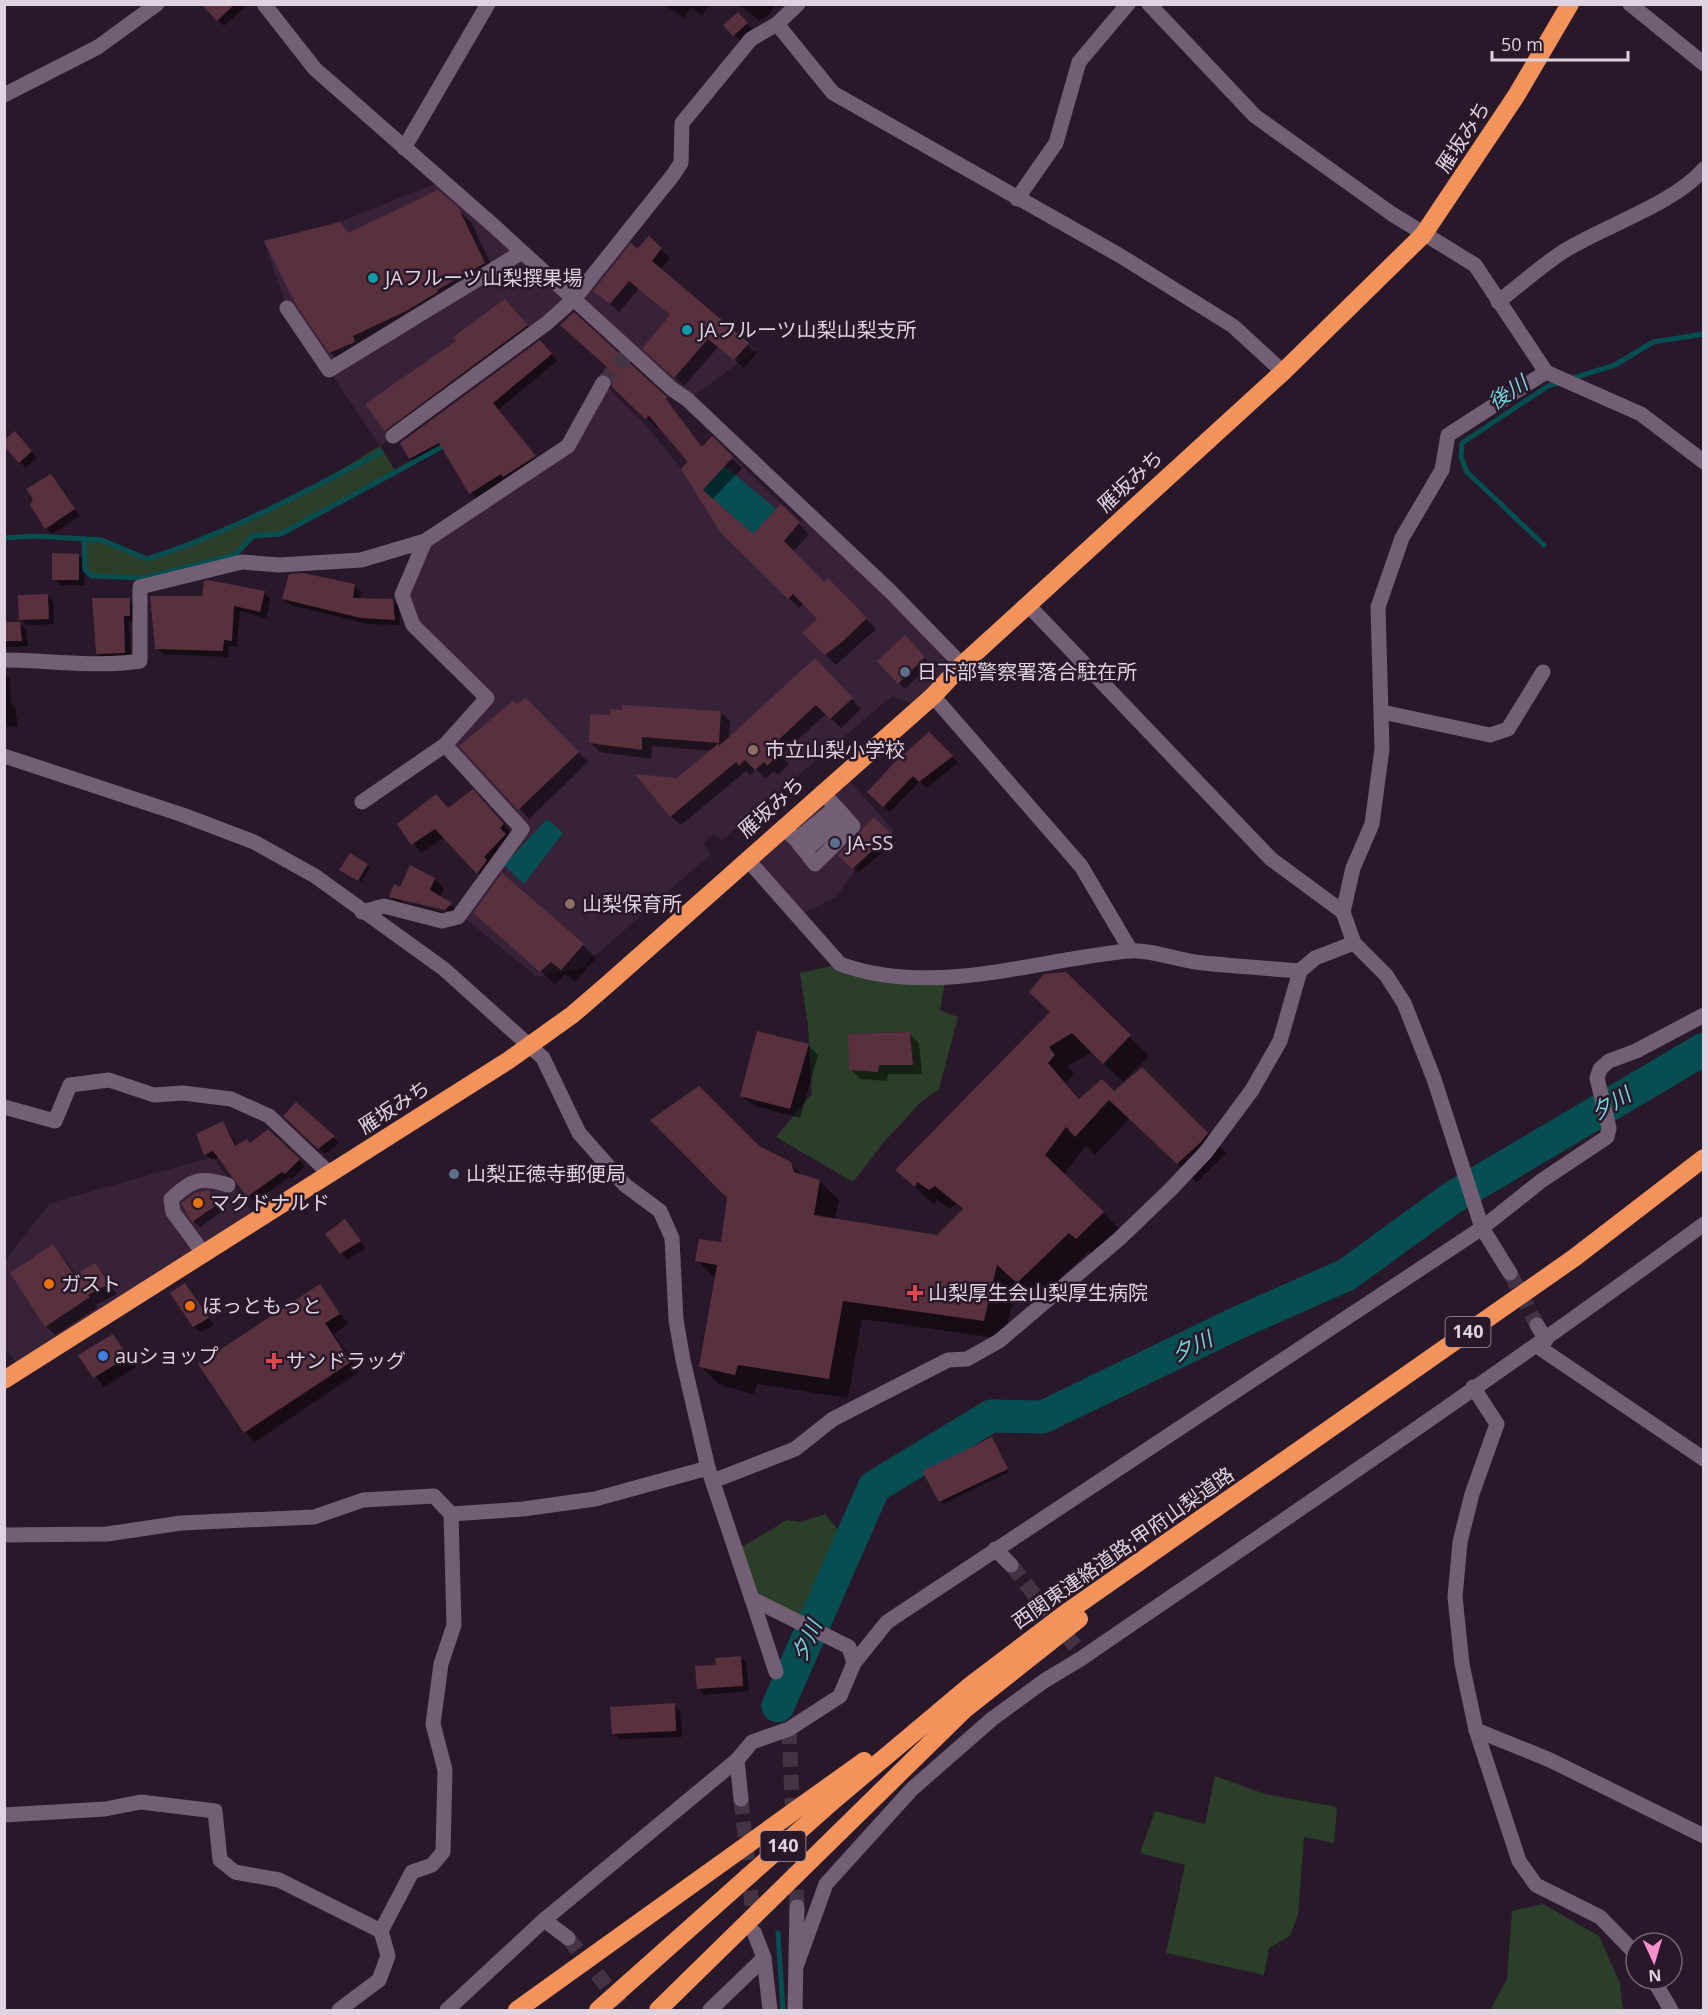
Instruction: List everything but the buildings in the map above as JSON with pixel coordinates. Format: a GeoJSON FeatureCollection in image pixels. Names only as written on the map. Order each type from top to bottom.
{"type":"FeatureCollection","features":[{"type":"Feature","properties":{"kind":"highway","name":"雁坂みち"},"geometry":{"type":"LineString","coordinates":[[4,1380],[530,1045],[590,999],[747,859],[795,839],[822,792],[933,696],[962,665],[1283,372],[1423,235],[1516,96],[1570,4]]}},
{"type":"Feature","properties":{"kind":"highway","name":"西関東連絡道路;甲府山梨道路"},"geometry":{"type":"LineString","coordinates":[[598,2010],[834,1800],[971,1685],[1066,1613],[1574,1258],[1704,1158]]}},
{"type":"Feature","properties":{"kind":"highway"},"geometry":{"type":"LineString","coordinates":[[658,2010],[964,1710],[1229,1500]]}},
{"type":"Feature","properties":{"kind":"highway"},"geometry":{"type":"LineString","coordinates":[[517,2010],[971,1685]]}},
{"type":"Feature","properties":{"kind":"street"},"geometry":{"type":"LineString","coordinates":[[4,94],[98,47],[158,4]]}},
{"type":"Feature","properties":{"kind":"street"},"geometry":{"type":"LineString","coordinates":[[264,4],[315,69],[522,252],[672,389],[688,400],[890,591],[962,665]]}},
{"type":"Feature","properties":{"kind":"street"},"geometry":{"type":"LineString","coordinates":[[404,148],[488,4]]}},
{"type":"Feature","properties":{"kind":"street"},"geometry":{"type":"LineString","coordinates":[[393,436],[547,323],[574,299],[681,163],[682,123],[751,39],[777,24],[798,4]]}},
{"type":"Feature","properties":{"kind":"street"},"geometry":{"type":"LineString","coordinates":[[1017,199],[1056,143],[1079,62],[1128,4]]}},
{"type":"Feature","properties":{"kind":"street"},"geometry":{"type":"LineString","coordinates":[[1149,4],[1255,116],[1392,214],[1474,265],[1546,372],[1641,414],[1704,462]]}},
{"type":"Feature","properties":{"kind":"street"},"geometry":{"type":"LineString","coordinates":[[1630,4],[1704,64]]}},
{"type":"Feature","properties":{"kind":"street"},"geometry":{"type":"LineString","coordinates":[[777,24],[833,93],[1119,255],[1233,326],[1283,372]]}},
{"type":"Feature","properties":{"kind":"street"},"geometry":{"type":"LineString","coordinates":[[1498,302],[1564,251],[1650,207],[1697,177],[1704,169]]}},
{"type":"Feature","properties":{"kind":"street"},"geometry":{"type":"LineString","coordinates":[[287,308],[328,370],[522,252]]}},
{"type":"Feature","properties":{"kind":"street"},"geometry":{"type":"LineString","coordinates":[[1510,1273],[1482,1228],[1434,1079],[1404,1003],[1386,975],[1354,943],[1343,912],[1353,868],[1372,824],[1382,749],[1378,607],[1402,538],[1443,470],[1448,435],[1546,372]]}},
{"type":"Feature","properties":{"kind":"street"},"geometry":{"type":"LineString","coordinates":[[4,660],[45,660],[112,666],[140,661],[140,587],[242,562],[279,565],[361,560],[425,541],[568,446],[603,383]]}},
{"type":"Feature","properties":{"kind":"street"},"geometry":{"type":"LineString","coordinates":[[362,802],[445,745],[487,698],[413,625],[402,595],[425,541]]}},
{"type":"Feature","properties":{"kind":"street"},"geometry":{"type":"LineString","coordinates":[[1028,605],[1271,859],[1343,912]]}},
{"type":"Feature","properties":{"kind":"street"},"geometry":{"type":"LineString","coordinates":[[1382,712],[1490,735],[1508,729],[1543,672]]}},
{"type":"Feature","properties":{"kind":"street"},"geometry":{"type":"LineString","coordinates":[[933,696],[1081,866],[1131,951]]}},
{"type":"Feature","properties":{"kind":"street"},"geometry":{"type":"LineString","coordinates":[[362,912],[384,906],[442,921],[458,917],[522,829],[445,745]]}},
{"type":"Feature","properties":{"kind":"street"},"geometry":{"type":"LineString","coordinates":[[4,756],[183,815],[254,842],[315,876],[444,969],[543,1058],[579,1133],[625,1185],[660,1211],[672,1238],[676,1320],[711,1474],[776,1672]]}},
{"type":"Feature","properties":{"kind":"street"},"geometry":{"type":"LineString","coordinates":[[822,792],[840,811],[853,825],[815,864],[795,839],[840,811]]}},
{"type":"Feature","properties":{"kind":"street"},"geometry":{"type":"LineString","coordinates":[[747,859],[840,964],[859,971],[906,978],[981,974],[1131,951],[1197,962],[1300,971]]}},
{"type":"Feature","properties":{"kind":"street"},"geometry":{"type":"LineString","coordinates":[[451,1514],[523,1509],[595,1499],[711,1474],[795,1449],[833,1419],[948,1360],[967,1359],[999,1341],[1062,1290],[1171,1189],[1224,1128],[1252,1090],[1280,1041],[1300,971],[1315,958],[1354,943]]}},
{"type":"Feature","properties":{"kind":"street"},"geometry":{"type":"LineString","coordinates":[[447,2010],[544,1920],[736,1760],[752,1742],[789,1729],[840,1696],[854,1663],[886,1622],[1482,1228],[1551,1174],[1598,1145],[1607,1137],[1609,1121],[1597,1078],[1600,1069],[1609,1061],[1636,1051],[1704,1015]]}},
{"type":"Feature","properties":{"kind":"street"},"geometry":{"type":"LineString","coordinates":[[4,1107],[55,1121],[70,1085],[109,1080],[154,1095],[183,1093],[231,1099],[269,1116],[330,1174]]}},
{"type":"Feature","properties":{"kind":"street"},"geometry":{"type":"LineString","coordinates":[[204,1254],[173,1212],[171,1199],[191,1181],[212,1180],[228,1185]]}},
{"type":"Feature","properties":{"kind":"street"},"geometry":{"type":"LineString","coordinates":[[797,1964],[826,1884],[912,1789],[992,1719],[1044,1681],[1078,1652],[1414,1431],[1473,1387],[1542,1343],[1704,1224]]}},
{"type":"Feature","properties":{"kind":"street"},"geometry":{"type":"LineString","coordinates":[[1537,1325],[1542,1343],[1704,1459]]}},
{"type":"Feature","properties":{"kind":"street"},"geometry":{"type":"LineString","coordinates":[[1473,1387],[1497,1424],[1470,1503],[1460,1542],[1455,1597],[1462,1664],[1476,1730],[1519,1861],[1536,1885],[1600,1917],[1624,1942]]}},
{"type":"Feature","properties":{"kind":"street"},"geometry":{"type":"LineString","coordinates":[[4,1535],[107,1534],[181,1523],[314,1517],[363,1500],[434,1496],[451,1514],[454,1625],[441,1664],[433,1724],[445,1770],[443,1852],[432,1865],[412,1872],[381,1931],[388,1956],[379,1980],[339,2010]]}},
{"type":"Feature","properties":{"kind":"street"},"geometry":{"type":"LineString","coordinates":[[995,1549],[1011,1565]]}},
{"type":"Feature","properties":{"kind":"street"},"geometry":{"type":"LineString","coordinates":[[752,1599],[849,1647],[854,1663]]}},
{"type":"Feature","properties":{"kind":"street"},"geometry":{"type":"LineString","coordinates":[[1476,1730],[1550,1761],[1704,1836]]}},
{"type":"Feature","properties":{"kind":"street"},"geometry":{"type":"LineString","coordinates":[[736,1760],[741,1799]]}},
{"type":"Feature","properties":{"kind":"street"},"geometry":{"type":"LineString","coordinates":[[4,1815],[105,1809],[141,1802],[215,1811],[220,1860],[235,1872],[279,1880],[381,1931]]}},
{"type":"Feature","properties":{"kind":"street"},"geometry":{"type":"LineString","coordinates":[[795,2010],[797,1907]]}},
{"type":"Feature","properties":{"kind":"street"},"geometry":{"type":"LineString","coordinates":[[544,1920],[568,1938]]}},
{"type":"Feature","properties":{"kind":"street"},"geometry":{"type":"LineString","coordinates":[[754,1932],[764,1958],[770,2010]]}},
{"type":"Feature","properties":{"kind":"street"},"geometry":{"type":"LineString","coordinates":[[710,2010],[764,1958]]}},
{"type":"Feature","properties":{"kind":"street"},"geometry":{"type":"LineString","coordinates":[[1660,1991],[1671,2010]]}},
{"type":"Feature","properties":{"kind":"shaded area"},"geometry":{"type":"Polygon","coordinates":[[[442,181],[573,299],[624,237],[756,350],[688,400],[574,299],[380,446],[287,308],[264,241],[340,222],[442,181]]]}},
{"type":"Feature","properties":{"kind":"shaded area"},"geometry":{"type":"Polygon","coordinates":[[[603,383],[643,422],[681,468],[713,436],[800,522],[809,515],[962,665],[919,707],[892,696],[722,840],[714,834],[703,843],[711,854],[581,968],[537,977],[461,915],[526,835],[445,745],[487,698],[413,625],[402,595],[425,541],[568,446],[603,383]]]}},
{"type":"Feature","properties":{"kind":"shaded area"},"geometry":{"type":"Polygon","coordinates":[[[380,446],[396,472],[281,534],[253,536],[235,555],[144,578],[92,576],[85,570],[84,539],[102,540],[147,559],[188,546],[294,498],[380,446]]]}},
{"type":"Feature","properties":{"kind":"shaded area"},"geometry":{"type":"Polygon","coordinates":[[[725,466],[776,509],[753,534],[703,490],[725,466]]]}},
{"type":"Feature","properties":{"kind":"shaded area"},"geometry":{"type":"Polygon","coordinates":[[[843,773],[894,831],[862,861],[836,897],[802,914],[747,859],[843,773]]]}},
{"type":"Feature","properties":{"kind":"shaded area"},"geometry":{"type":"Polygon","coordinates":[[[547,819],[563,833],[524,884],[504,865],[547,819]]]}},
{"type":"Feature","properties":{"kind":"shaded area"},"geometry":{"type":"Polygon","coordinates":[[[840,964],[946,976],[940,1010],[958,1017],[939,1089],[921,1102],[884,1142],[853,1182],[776,1137],[812,1094],[808,1026],[800,973],[840,964]],[[910,1032],[848,1034],[878,1071],[879,1065],[913,1065],[910,1032]]]}},
{"type":"Feature","properties":{"kind":"shaded area"},"geometry":{"type":"Polygon","coordinates":[[[213,1157],[259,1221],[21,1370],[5,1348],[4,1262],[50,1203],[213,1157]]]}},
{"type":"Feature","properties":{"kind":"shaded area"},"geometry":{"type":"Polygon","coordinates":[[[825,1514],[840,1532],[797,1621],[752,1599],[735,1551],[787,1520],[801,1522],[825,1514]]]}},
{"type":"Feature","properties":{"kind":"shaded area"},"geometry":{"type":"Polygon","coordinates":[[[1215,1776],[1265,1794],[1337,1807],[1334,1843],[1304,1837],[1298,1915],[1290,1936],[1269,1948],[1264,1975],[1166,1953],[1185,1865],[1140,1853],[1155,1811],[1205,1824],[1215,1776]]]}},
{"type":"Feature","properties":{"kind":"shaded area"},"geometry":{"type":"Polygon","coordinates":[[[1543,1904],[1599,1936],[1620,1983],[1623,2010],[1490,2010],[1507,1979],[1512,1911],[1543,1904]]]}},
{"type":"Feature","properties":{"kind":"waterway","name":"後川"},"geometry":{"type":"LineString","coordinates":[[1570,379],[1615,365],[1653,342],[1704,334]]}},
{"type":"Feature","properties":{"kind":"waterway","name":"後川"},"geometry":{"type":"LineString","coordinates":[[1544,545],[1467,472],[1461,457],[1462,443],[1548,386],[1561,382]]}},
{"type":"Feature","properties":{"kind":"waterway"},"geometry":{"type":"LineString","coordinates":[[84,539],[85,570],[92,576],[144,578],[235,555],[253,536],[281,534],[440,448]]}},
{"type":"Feature","properties":{"kind":"waterway"},"geometry":{"type":"LineString","coordinates":[[4,538],[34,536],[102,540],[147,559],[237,524],[381,452]]}},
{"type":"Feature","properties":{"kind":"waterway","name":"夕川"},"geometry":{"type":"LineString","coordinates":[[778,1706],[874,1487],[991,1416],[1043,1417],[1235,1324],[1346,1275],[1452,1198],[1704,1049]]}},
{"type":"Feature","properties":{"kind":"waterway","name":"夕川"},"geometry":{"type":"LineString","coordinates":[[778,1933],[783,2010]]}},
{"type":"Feature","properties":{"kind":"tunnel"},"geometry":{"type":"LineString","coordinates":[[603,383],[630,351]]}},
{"type":"Feature","properties":{"kind":"tunnel"},"geometry":{"type":"LineString","coordinates":[[1510,1273],[1537,1325]]}},
{"type":"Feature","properties":{"kind":"tunnel"},"geometry":{"type":"LineString","coordinates":[[1011,1565],[1075,1646]]}},
{"type":"Feature","properties":{"kind":"tunnel"},"geometry":{"type":"LineString","coordinates":[[789,1729],[797,1907]]}},
{"type":"Feature","properties":{"kind":"tunnel"},"geometry":{"type":"LineString","coordinates":[[741,1799],[754,1924]]}},
{"type":"Feature","properties":{"kind":"tunnel"},"geometry":{"type":"LineString","coordinates":[[568,1938],[626,2010]]}},
{"type":"Feature","properties":{"kind":"place","name":"JAフルーツ山梨撰果場"},"geometry":{"type":"Point","coordinates":[373,278]}},
{"type":"Feature","properties":{"kind":"place","name":"JAフルーツ山梨山梨支所"},"geometry":{"type":"Point","coordinates":[687,330]}},
{"type":"Feature","properties":{"kind":"place","name":"日下部警察署落合駐在所"},"geometry":{"type":"Point","coordinates":[905,672]}},
{"type":"Feature","properties":{"kind":"place","name":"市立山梨小学校"},"geometry":{"type":"Point","coordinates":[753,750]}},
{"type":"Feature","properties":{"kind":"place","name":"JA-SS"},"geometry":{"type":"Point","coordinates":[835,843]}},
{"type":"Feature","properties":{"kind":"place","name":"山梨保育所"},"geometry":{"type":"Point","coordinates":[570,904]}},
{"type":"Feature","properties":{"kind":"place","name":"山梨正徳寺郵便局"},"geometry":{"type":"Point","coordinates":[454,1174]}},
{"type":"Feature","properties":{"kind":"place","name":"マクドナルド"},"geometry":{"type":"Point","coordinates":[198,1203]}},
{"type":"Feature","properties":{"kind":"place","name":"ガスト"},"geometry":{"type":"Point","coordinates":[49,1284]}},
{"type":"Feature","properties":{"kind":"place","name":"山梨厚生会山梨厚生病院"},"geometry":{"type":"Point","coordinates":[915,1293]}},
{"type":"Feature","properties":{"kind":"place","name":"ほっともっと"},"geometry":{"type":"Point","coordinates":[190,1306]}},
{"type":"Feature","properties":{"kind":"place","name":"auショップ"},"geometry":{"type":"Point","coordinates":[103,1356]}},
{"type":"Feature","properties":{"kind":"place","name":"サンドラッグ"},"geometry":{"type":"Point","coordinates":[274,1361]}}]}
